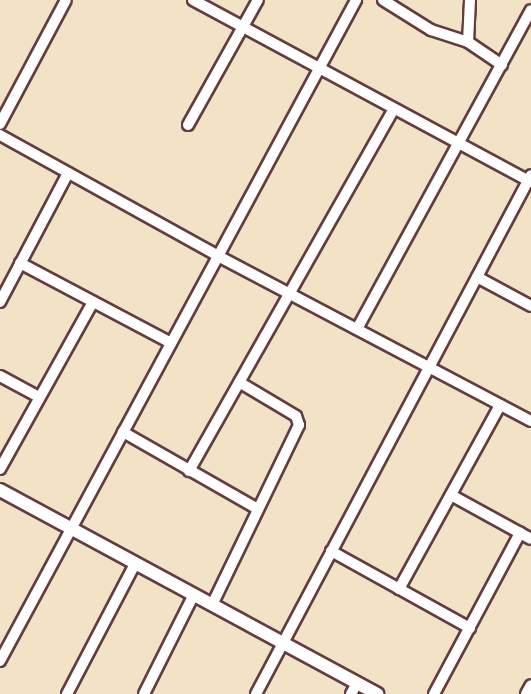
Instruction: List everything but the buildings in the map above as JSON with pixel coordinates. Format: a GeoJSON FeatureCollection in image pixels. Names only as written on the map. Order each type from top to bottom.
{"type":"FeatureCollection","features":[{"type":"Feature","properties":{"kind":"street"},"geometry":{"type":"LineString","coordinates":[[0,124],[66,0]]}},
{"type":"Feature","properties":{"kind":"street"},"geometry":{"type":"LineString","coordinates":[[192,0],[530,179],[256,694]]}},
{"type":"Feature","properties":{"kind":"street"},"geometry":{"type":"LineString","coordinates":[[188,125],[258,0]]}},
{"type":"Feature","properties":{"kind":"street"},"geometry":{"type":"LineString","coordinates":[[0,661],[356,0]]}},
{"type":"Feature","properties":{"kind":"street"},"geometry":{"type":"LineString","coordinates":[[383,0],[432,30],[468,42],[502,65]]}},
{"type":"Feature","properties":{"kind":"street"},"geometry":{"type":"LineString","coordinates":[[468,42],[470,0]]}},
{"type":"Feature","properties":{"kind":"street"},"geometry":{"type":"LineString","coordinates":[[356,329],[461,143],[531,10]]}},
{"type":"Feature","properties":{"kind":"street"},"geometry":{"type":"LineString","coordinates":[[189,471],[394,109]]}},
{"type":"Feature","properties":{"kind":"street"},"geometry":{"type":"LineString","coordinates":[[0,135],[218,256],[531,421]]}},
{"type":"Feature","properties":{"kind":"street"},"geometry":{"type":"LineString","coordinates":[[0,302],[68,173]]}},
{"type":"Feature","properties":{"kind":"street"},"geometry":{"type":"LineString","coordinates":[[20,263],[171,343]]}},
{"type":"Feature","properties":{"kind":"street"},"geometry":{"type":"LineString","coordinates":[[477,277],[531,306]]}},
{"type":"Feature","properties":{"kind":"street"},"geometry":{"type":"LineString","coordinates":[[0,470],[93,302]]}},
{"type":"Feature","properties":{"kind":"street"},"geometry":{"type":"LineString","coordinates":[[0,376],[39,397]]}},
{"type":"Feature","properties":{"kind":"street"},"geometry":{"type":"LineString","coordinates":[[212,605],[299,421],[239,382]]}},
{"type":"Feature","properties":{"kind":"street"},"geometry":{"type":"LineString","coordinates":[[399,589],[500,405]]}},
{"type":"Feature","properties":{"kind":"street"},"geometry":{"type":"LineString","coordinates":[[123,432],[256,508]]}},
{"type":"Feature","properties":{"kind":"street"},"geometry":{"type":"LineString","coordinates":[[0,490],[134,566],[282,643],[354,689],[377,694]]}},
{"type":"Feature","properties":{"kind":"street"},"geometry":{"type":"LineString","coordinates":[[451,495],[531,539]]}},
{"type":"Feature","properties":{"kind":"street"},"geometry":{"type":"LineString","coordinates":[[434,694],[520,533]]}},
{"type":"Feature","properties":{"kind":"street"},"geometry":{"type":"LineString","coordinates":[[331,551],[470,628]]}},
{"type":"Feature","properties":{"kind":"street"},"geometry":{"type":"LineString","coordinates":[[67,694],[134,566]]}},
{"type":"Feature","properties":{"kind":"street"},"geometry":{"type":"LineString","coordinates":[[144,694],[193,596]]}},
{"type":"Feature","properties":{"kind":"street"},"geometry":{"type":"LineString","coordinates":[[526,694],[531,685]]}}]}
